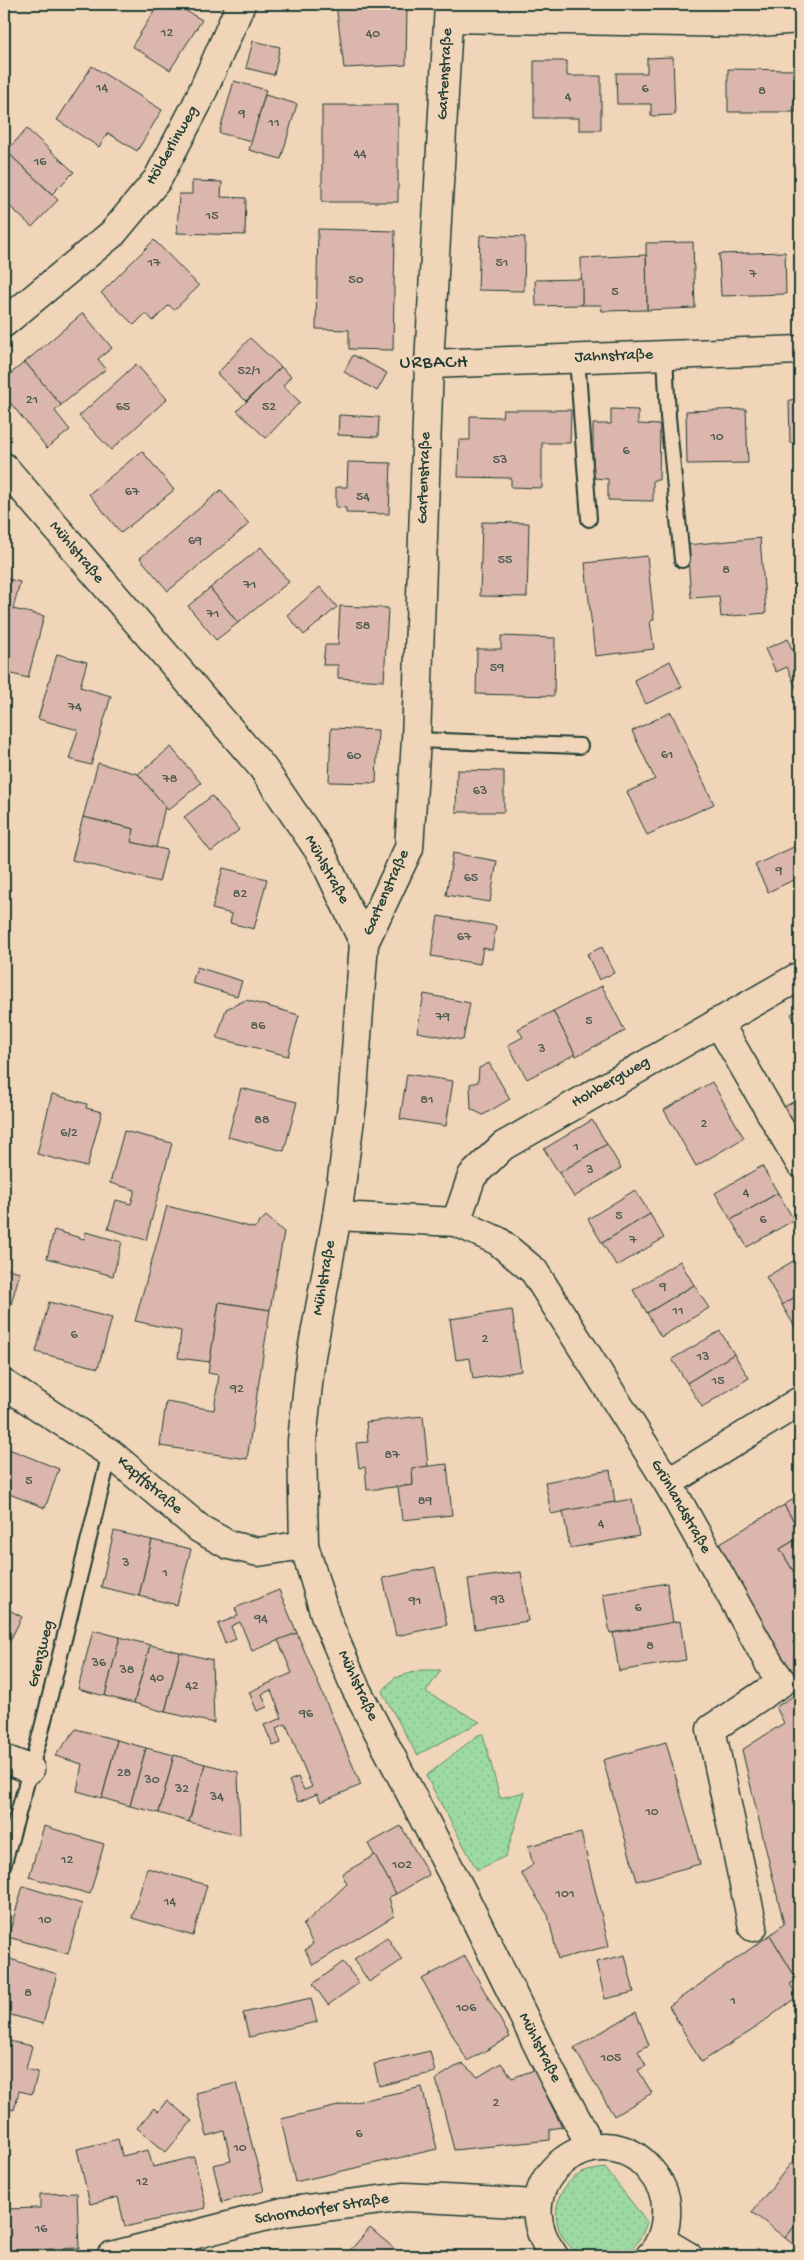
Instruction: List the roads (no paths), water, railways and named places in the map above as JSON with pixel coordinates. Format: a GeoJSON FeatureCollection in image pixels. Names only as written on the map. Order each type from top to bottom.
{"type":"FeatureCollection","features":[{"type":"Feature","properties":{"kind":"street","name":"Hölderlinweg"},"geometry":{"type":"LineString","coordinates":[[4,323],[113,233],[157,180],[197,104],[241,4]]}},
{"type":"Feature","properties":{"kind":"street"},"geometry":{"type":"LineString","coordinates":[[449,11],[746,23],[800,19]]}},
{"type":"Feature","properties":{"kind":"street","name":"Gartenstraße"},"geometry":{"type":"LineString","coordinates":[[364,943],[409,848],[416,740],[429,364],[449,11]]}},
{"type":"Feature","properties":{"kind":"street","name":"Jahnstraße"},"geometry":{"type":"LineString","coordinates":[[429,364],[800,350]]}},
{"type":"Feature","properties":{"kind":"street","name":"Mühlstraße"},"geometry":{"type":"LineString","coordinates":[[4,467],[262,768],[322,856],[364,943],[352,1104],[337,1216],[311,1356],[302,1441],[304,1545],[326,1618],[355,1687],[463,1894],[553,2076],[584,2132],[587,2149]]}},
{"type":"Feature","properties":{"kind":"street","name":"Hohbergweg"},"geometry":{"type":"LineString","coordinates":[[456,1222],[472,1176],[503,1146],[800,976]]}},
{"type":"Feature","properties":{"kind":"street"},"geometry":{"type":"LineString","coordinates":[[718,1022],[800,1163]]}},
{"type":"Feature","properties":{"kind":"street","name":"Grünlandstraße"},"geometry":{"type":"LineString","coordinates":[[337,1216],[456,1222],[498,1241],[534,1271],[668,1483],[782,1682],[711,1729],[753,1927]]}},
{"type":"Feature","properties":{"kind":"street","name":"Kapffstraße"},"geometry":{"type":"LineString","coordinates":[[4,1384],[110,1453],[200,1529],[229,1545],[258,1552],[304,1545]]}},
{"type":"Feature","properties":{"kind":"street"},"geometry":{"type":"LineString","coordinates":[[668,1483],[800,1400]]}},
{"type":"Feature","properties":{"kind":"street"},"geometry":{"type":"LineString","coordinates":[[4,1759],[30,1769]]}},
{"type":"Feature","properties":{"kind":"street"},"geometry":{"type":"LineString","coordinates":[[554,2256],[543,2240],[538,2223],[537,2204],[543,2185],[554,2169],[569,2156],[587,2149],[608,2148],[621,2151],[645,2164],[658,2180],[666,2199],[666,2220],[655,2248],[688,2256]]}},
{"type":"Feature","properties":{"kind":"street","name":"Schorndorfer Straße"},"geometry":{"type":"LineString","coordinates":[[110,2256],[283,2212],[396,2198],[537,2204]]}},
{"type":"Feature","properties":{"kind":"lane"},"geometry":{"type":"LineString","coordinates":[[665,355],[668,417],[682,560]]}},
{"type":"Feature","properties":{"kind":"lane"},"geometry":{"type":"LineString","coordinates":[[577,358],[589,519]]}},
{"type":"Feature","properties":{"kind":"lane"},"geometry":{"type":"LineString","coordinates":[[416,740],[580,746]]}},
{"type":"Feature","properties":{"kind":"lane","name":"Grenzweg"},"geometry":{"type":"LineString","coordinates":[[4,1863],[30,1769],[110,1453]]}},
{"type":"Feature","properties":{"kind":"district","name":"URBACH"},"geometry":{"type":"Point","coordinates":[434,363]}}]}
